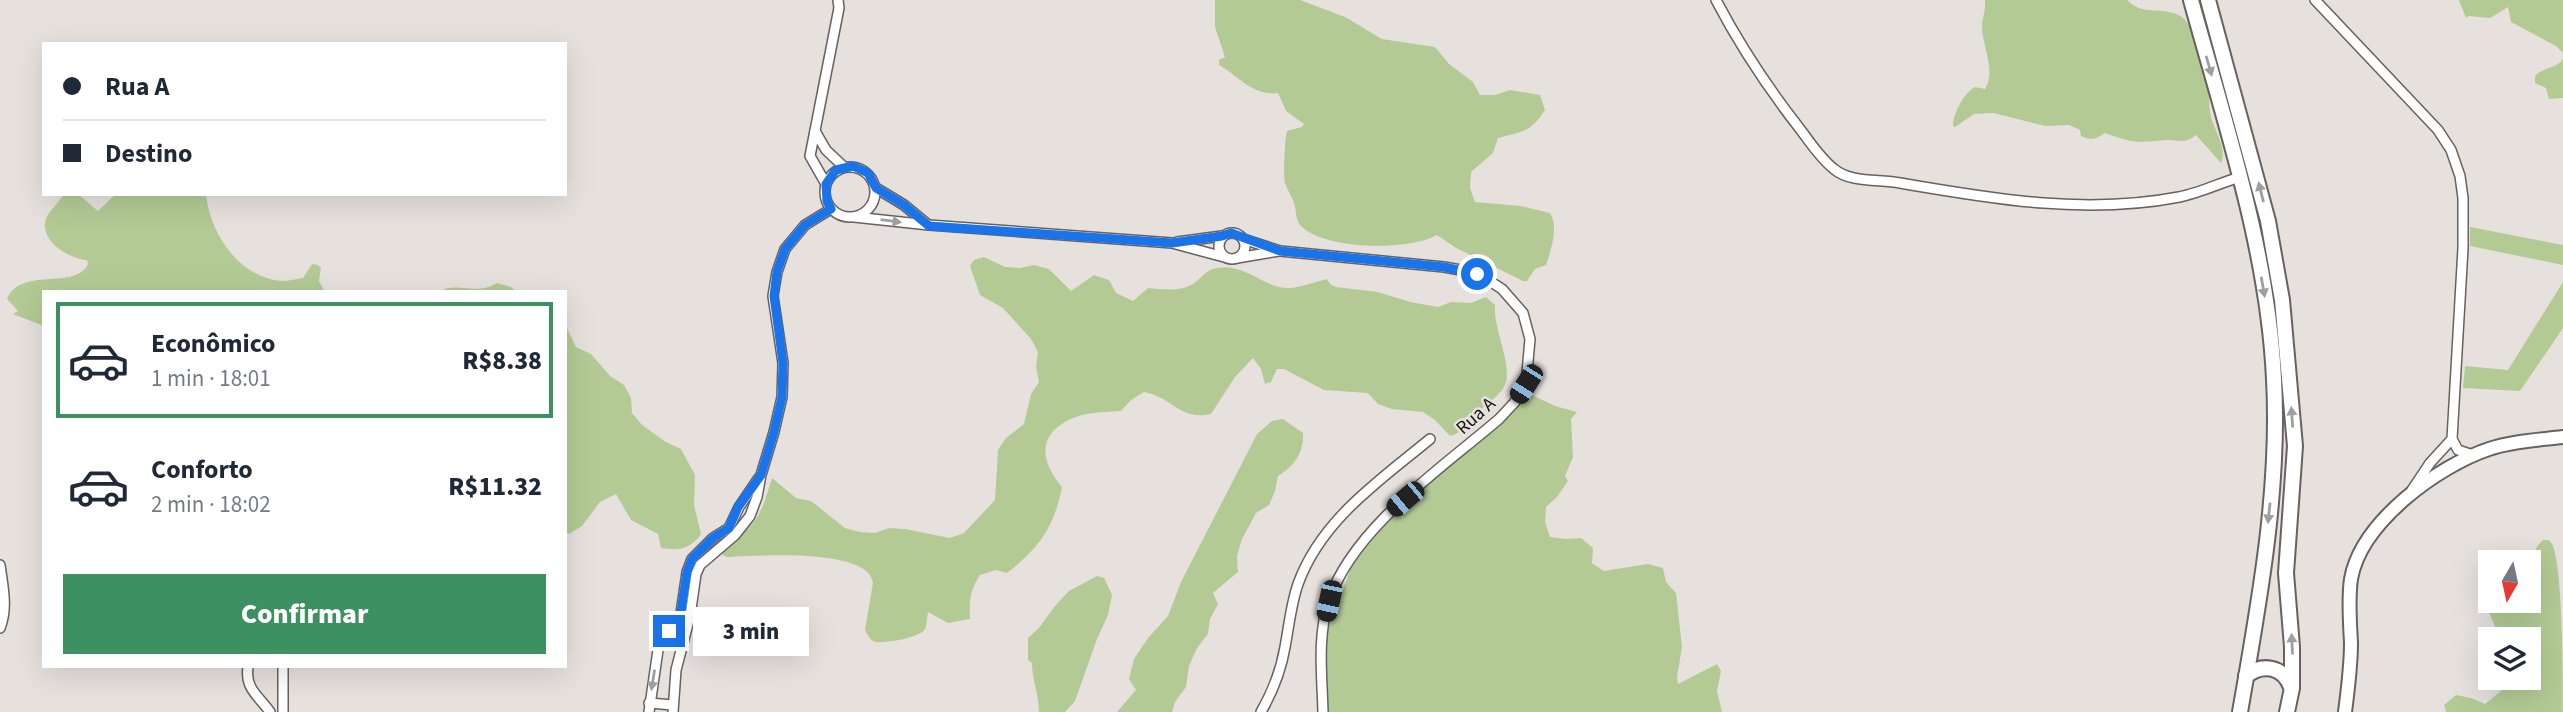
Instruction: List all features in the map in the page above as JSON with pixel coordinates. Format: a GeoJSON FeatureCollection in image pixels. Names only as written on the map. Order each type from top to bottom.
{"type":"FeatureCollection","features":[{"type":"Feature","properties":{"kind":"main road"},"geometry":{"type":"LineString","coordinates":[[2191,0],[2248,209],[2265,296],[2274,377],[2276,439],[2264,557],[2240,712]]}},
{"type":"Feature","properties":{"kind":"main road"},"geometry":{"type":"LineString","coordinates":[[2208,0],[2268,220],[2282,300],[2295,446],[2286,573],[2292,648],[2292,688],[2287,712]]}},
{"type":"Feature","properties":{"kind":"main road"},"geometry":{"type":"LineString","coordinates":[[2246,676],[2260,668],[2269,667],[2283,674],[2292,688]]}},
{"type":"Feature","properties":{"kind":"street"},"geometry":{"type":"LineString","coordinates":[[838,0],[839,8],[810,156],[826,184],[827,201],[831,209],[845,216],[861,215],[873,203],[876,188]]}},
{"type":"Feature","properties":{"kind":"street"},"geometry":{"type":"LineString","coordinates":[[1716,0],[1742,49],[1777,100],[1834,170],[1847,177],[1886,180],[1989,198],[2063,205],[2125,204],[2181,197],[2239,177]]}},
{"type":"Feature","properties":{"kind":"street"},"geometry":{"type":"LineString","coordinates":[[2317,1],[2438,130],[2451,150],[2460,176],[2463,248],[2452,439],[2458,450],[2473,455]]}},
{"type":"Feature","properties":{"kind":"street"},"geometry":{"type":"LineString","coordinates":[[815,131],[826,150],[844,167]]}},
{"type":"Feature","properties":{"kind":"street"},"geometry":{"type":"LineString","coordinates":[[826,184],[836,170],[844,167],[861,169],[868,173],[876,188],[904,205],[929,226]]}},
{"type":"Feature","properties":{"kind":"street"},"geometry":{"type":"LineString","coordinates":[[761,475],[738,507],[729,528],[713,538],[692,559],[687,572],[681,612],[658,650],[649,708],[673,708],[676,670],[700,565],[735,536],[750,516],[757,496],[782,397],[783,363],[774,296],[777,272],[785,249],[805,225],[831,209]]}},
{"type":"Feature","properties":{"kind":"street","name":"Rua A"},"geometry":{"type":"LineString","coordinates":[[854,217],[929,226],[1172,243],[1224,257],[1237,258],[1280,251]]}},
{"type":"Feature","properties":{"kind":"street","name":"Rua A"},"geometry":{"type":"LineString","coordinates":[[1172,243],[1231,233],[1280,251],[1444,267],[1477,274],[1502,289],[1522,313],[1531,339],[1526,384],[1514,403],[1386,516],[1347,562],[1329,601],[1322,637],[1323,712]]}},
{"type":"Feature","properties":{"kind":"street"},"geometry":{"type":"LineString","coordinates":[[1222,236],[1218,245],[1224,257]]}},
{"type":"Feature","properties":{"kind":"street"},"geometry":{"type":"LineString","coordinates":[[1237,258],[1245,248],[1243,239]]}},
{"type":"Feature","properties":{"kind":"street"},"geometry":{"type":"LineString","coordinates":[[2345,712],[2350,671],[2352,577],[2369,537],[2407,498],[2438,474],[2473,455],[2520,442],[2563,437]]}},
{"type":"Feature","properties":{"kind":"street"},"geometry":{"type":"LineString","coordinates":[[1261,712],[1280,671],[1292,605],[1311,555],[1343,512],[1430,439]]}},
{"type":"Feature","properties":{"kind":"street"},"geometry":{"type":"LineString","coordinates":[[2407,498],[2430,463],[2452,439]]}},
{"type":"Feature","properties":{"kind":"street"},"geometry":{"type":"LineString","coordinates":[[0,565],[4,599],[4,618],[0,628]]}},
{"type":"Feature","properties":{"kind":"street"},"geometry":{"type":"LineString","coordinates":[[248,668],[246,678],[250,688],[270,712]]}},
{"type":"Feature","properties":{"kind":"street"},"geometry":{"type":"LineString","coordinates":[[283,668],[283,712]]}},
{"type":"Feature","properties":{"kind":"green space"},"geometry":{"type":"Polygon","coordinates":[[[1215,0],[1300,0],[1345,17],[1382,39],[1435,47],[1449,64],[1473,82],[1480,95],[1495,95],[1510,90],[1540,95],[1545,110],[1540,117],[1525,130],[1498,138],[1493,153],[1471,172],[1470,188],[1475,202],[1521,206],[1550,213],[1554,232],[1546,265],[1535,269],[1527,281],[1523,281],[1456,248],[1437,235],[1408,244],[1368,246],[1330,240],[1314,235],[1302,227],[1285,183],[1284,165],[1287,131],[1304,124],[1286,111],[1278,93],[1253,89],[1219,65],[1219,60],[1225,57],[1215,27],[1215,0]]]}},
{"type":"Feature","properties":{"kind":"green space"},"geometry":{"type":"Polygon","coordinates":[[[1985,0],[2127,0],[2139,8],[2182,17],[2195,37],[2209,74],[2210,112],[2222,146],[2221,163],[2196,135],[2188,140],[2148,142],[2122,139],[2105,133],[2091,139],[2081,136],[2080,130],[2069,125],[2045,126],[1994,113],[1974,114],[1953,126],[1963,99],[1975,87],[1985,89],[1988,82],[1989,67],[1982,28],[1985,0]]]}},
{"type":"Feature","properties":{"kind":"green space"},"geometry":{"type":"Polygon","coordinates":[[[2459,0],[2563,0],[2563,53],[2556,46],[2511,22],[2508,7],[2490,18],[2466,18],[2459,0]]]}},
{"type":"Feature","properties":{"kind":"green space"},"geometry":{"type":"Polygon","coordinates":[[[2563,59],[2563,98],[2549,99],[2546,88],[2535,83],[2535,76],[2563,59]]]}},
{"type":"Feature","properties":{"kind":"green space"},"geometry":{"type":"Polygon","coordinates":[[[62,196],[80,196],[98,211],[114,196],[206,196],[220,238],[239,262],[266,278],[281,281],[303,278],[312,264],[318,265],[321,268],[319,281],[324,290],[42,290],[42,325],[13,314],[18,311],[7,299],[14,289],[23,283],[72,276],[81,272],[88,264],[87,260],[73,257],[52,243],[45,230],[46,218],[62,196]]]}},
{"type":"Feature","properties":{"kind":"green space"},"geometry":{"type":"Polygon","coordinates":[[[2470,227],[2563,245],[2563,265],[2470,246],[2470,227]]]}},
{"type":"Feature","properties":{"kind":"green space"},"geometry":{"type":"Polygon","coordinates":[[[984,257],[1005,267],[1034,265],[1049,269],[1071,291],[1094,275],[1109,280],[1116,293],[1133,301],[1148,288],[1181,289],[1213,269],[1227,267],[1281,287],[1290,288],[1327,279],[1336,287],[1378,292],[1438,307],[1451,302],[1471,303],[1486,297],[1495,305],[1507,377],[1500,393],[1463,429],[1450,436],[1423,412],[1392,409],[1378,404],[1368,393],[1324,390],[1284,369],[1277,369],[1271,382],[1265,384],[1261,369],[1253,358],[1235,377],[1211,414],[1191,414],[1144,392],[1131,400],[1121,411],[1076,417],[1054,430],[1049,438],[1046,456],[1054,477],[1062,487],[1050,526],[1028,555],[1007,573],[996,570],[980,575],[971,596],[970,619],[948,623],[928,612],[926,627],[917,635],[876,642],[865,630],[873,583],[867,572],[852,564],[832,559],[783,555],[726,557],[717,551],[757,518],[772,478],[796,498],[811,501],[845,528],[860,532],[905,529],[950,538],[964,533],[995,500],[998,450],[1006,438],[1024,424],[1031,394],[1039,382],[1036,367],[1038,352],[1031,339],[1003,308],[980,295],[970,266],[974,260],[984,257]]]}},
{"type":"Feature","properties":{"kind":"green space"},"geometry":{"type":"Polygon","coordinates":[[[2563,282],[2563,328],[2520,391],[2463,388],[2465,366],[2508,370],[2563,282]]]}},
{"type":"Feature","properties":{"kind":"green space"},"geometry":{"type":"Polygon","coordinates":[[[497,283],[515,290],[444,289],[477,289],[497,283]]]}},
{"type":"Feature","properties":{"kind":"green space"},"geometry":{"type":"Polygon","coordinates":[[[567,328],[576,347],[591,354],[610,376],[624,385],[631,398],[632,413],[642,425],[681,449],[695,475],[694,505],[701,534],[688,546],[678,549],[661,548],[658,534],[631,520],[616,494],[600,502],[582,526],[569,534],[567,328]]]}},
{"type":"Feature","properties":{"kind":"green space"},"geometry":{"type":"Polygon","coordinates":[[[1522,390],[1555,406],[1577,412],[1571,419],[1573,457],[1565,476],[1568,481],[1546,507],[1545,522],[1550,537],[1581,538],[1593,548],[1592,563],[1604,571],[1648,564],[1663,568],[1666,582],[1676,593],[1682,647],[1678,684],[1717,664],[1721,671],[1717,691],[1722,712],[1319,712],[1318,701],[1327,633],[1355,557],[1383,521],[1485,435],[1522,390]]]}},
{"type":"Feature","properties":{"kind":"green space"},"geometry":{"type":"Polygon","coordinates":[[[1283,419],[1303,433],[1300,453],[1289,468],[1278,476],[1269,505],[1256,513],[1242,539],[1237,556],[1238,572],[1213,593],[1218,604],[1210,619],[1208,634],[1197,648],[1189,666],[1186,687],[1175,702],[1172,712],[1117,712],[1136,690],[1129,679],[1134,659],[1168,616],[1181,582],[1257,434],[1272,421],[1283,419]]]}},
{"type":"Feature","properties":{"kind":"green space"},"geometry":{"type":"Polygon","coordinates":[[[2543,540],[2548,540],[2556,556],[2562,624],[2563,712],[2446,712],[2444,705],[2456,695],[2485,704],[2502,690],[2541,690],[2541,627],[2495,627],[2489,613],[2541,613],[2541,550],[2535,550],[2543,540]]]}},
{"type":"Feature","properties":{"kind":"green space"},"geometry":{"type":"Polygon","coordinates":[[[1097,576],[1104,578],[1112,595],[1108,615],[1075,701],[1065,712],[1039,712],[1032,663],[1028,660],[1028,638],[1069,591],[1097,576]]]}},
{"type":"Feature","properties":{"kind":"route"},"geometry":{"type":"LineString","coordinates":[[669,631],[681,612],[687,572],[692,559],[713,538],[729,528],[738,507],[761,475],[782,397],[783,363],[774,296],[777,272],[785,249],[805,225],[831,209],[825,193],[826,184],[836,170],[853,166],[868,173],[876,188],[904,205],[929,226],[1172,243],[1235,233],[1243,239],[1280,251],[1444,267],[1477,274]]}}]}
